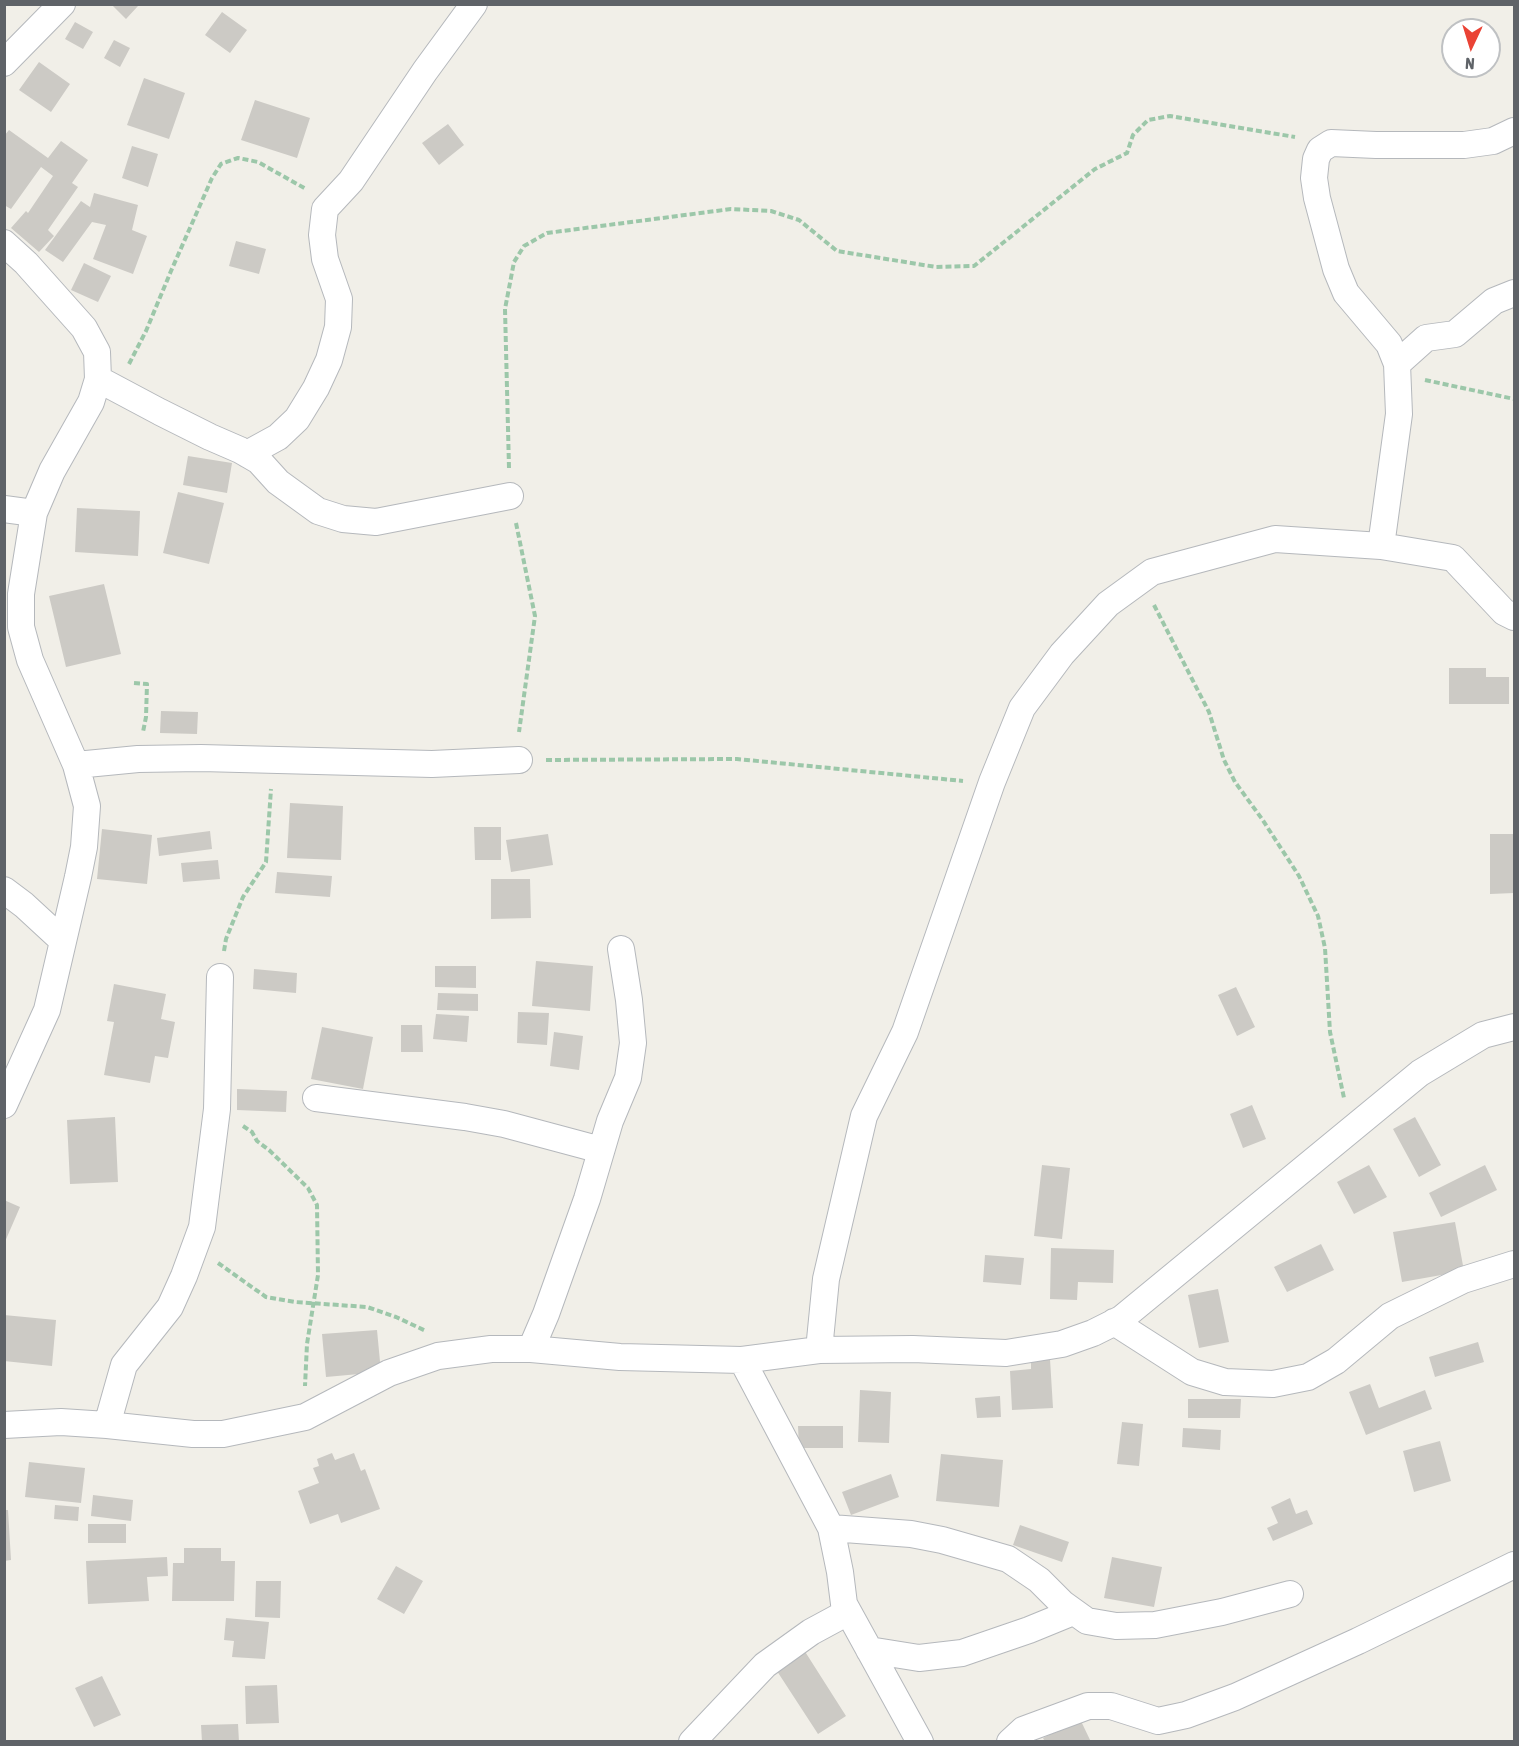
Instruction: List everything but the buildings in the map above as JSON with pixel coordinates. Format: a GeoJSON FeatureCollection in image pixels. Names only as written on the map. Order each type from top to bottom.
{"type":"FeatureCollection","features":[{"type":"Feature","properties":{"kind":"street"},"geometry":{"type":"LineString","coordinates":[[4,63],[62,4]]}},
{"type":"Feature","properties":{"kind":"street"},"geometry":{"type":"LineString","coordinates":[[247,454],[278,436],[297,419],[316,388],[328,360],[338,327],[339,299],[325,259],[322,235],[324,209],[351,181],[425,71],[474,4]]}},
{"type":"Feature","properties":{"kind":"street"},"geometry":{"type":"LineString","coordinates":[[1381,546],[1399,414],[1397,369],[1389,344],[1346,293],[1336,269],[1317,198],[1314,178],[1316,159],[1320,150],[1331,143],[1464,145],[1493,141],[1515,131]]}},
{"type":"Feature","properties":{"kind":"street"},"geometry":{"type":"LineString","coordinates":[[4,243],[26,263],[84,328],[97,352],[107,384],[259,461],[278,482],[318,510],[343,519],[376,522],[510,496]]}},
{"type":"Feature","properties":{"kind":"street"},"geometry":{"type":"LineString","coordinates":[[1397,369],[1426,338],[1455,334],[1494,301],[1515,293]]}},
{"type":"Feature","properties":{"kind":"street"},"geometry":{"type":"LineString","coordinates":[[4,1105],[47,1010],[84,847],[87,806],[76,765],[30,660],[21,627],[21,594],[34,513],[52,471],[91,402],[107,384]]}},
{"type":"Feature","properties":{"kind":"street"},"geometry":{"type":"LineString","coordinates":[[4,509],[34,513]]}},
{"type":"Feature","properties":{"kind":"street"},"geometry":{"type":"LineString","coordinates":[[819,1350],[826,1279],[864,1116],[905,1032],[992,782],[1022,708],[1055,663],[1108,604],[1152,572],[1275,539],[1381,546],[1453,558],[1504,612],[1515,617]]}},
{"type":"Feature","properties":{"kind":"street"},"geometry":{"type":"LineString","coordinates":[[76,765],[138,759],[201,758],[432,764],[519,760]]}},
{"type":"Feature","properties":{"kind":"street"},"geometry":{"type":"LineString","coordinates":[[4,890],[63,941]]}},
{"type":"Feature","properties":{"kind":"street"},"geometry":{"type":"LineString","coordinates":[[531,1348],[546,1314],[587,1199],[610,1121],[628,1078],[633,1042],[621,949]]}},
{"type":"Feature","properties":{"kind":"street"},"geometry":{"type":"LineString","coordinates":[[107,1425],[124,1365],[170,1306],[202,1227],[217,1109],[220,976]]}},
{"type":"Feature","properties":{"kind":"street"},"geometry":{"type":"LineString","coordinates":[[7,1430],[61,1422],[193,1434],[223,1434],[305,1417],[389,1373],[438,1356],[491,1349],[531,1348],[620,1357],[742,1360],[819,1350],[913,1349],[1006,1353],[1062,1344],[1093,1333],[1121,1319],[1420,1073],[1483,1035],[1515,1027]]}},
{"type":"Feature","properties":{"kind":"street"},"geometry":{"type":"LineString","coordinates":[[316,1098],[504,1124],[601,1150]]}},
{"type":"Feature","properties":{"kind":"street"},"geometry":{"type":"LineString","coordinates":[[1114,1322],[1192,1372],[1225,1382],[1273,1384],[1308,1377],[1336,1361],[1390,1316],[1463,1280],[1515,1264]]}},
{"type":"Feature","properties":{"kind":"street"},"geometry":{"type":"LineString","coordinates":[[742,1360],[831,1528],[844,1605],[920,1742]]}},
{"type":"Feature","properties":{"kind":"street"},"geometry":{"type":"LineString","coordinates":[[831,1528],[912,1534],[1008,1559],[1039,1580],[1062,1603],[1087,1621],[1116,1626],[1155,1625],[1222,1612],[1290,1594]]}},
{"type":"Feature","properties":{"kind":"street"},"geometry":{"type":"LineString","coordinates":[[1010,1742],[1023,1730],[1088,1706],[1111,1706],[1158,1721],[1185,1715],[1235,1697],[1515,1565]]}},
{"type":"Feature","properties":{"kind":"street"},"geometry":{"type":"LineString","coordinates":[[692,1742],[765,1665],[812,1632],[848,1612]]}},
{"type":"Feature","properties":{"kind":"street"},"geometry":{"type":"LineString","coordinates":[[869,1650],[919,1658],[962,1653],[1073,1612]]}},
{"type":"Feature","properties":{"kind":"path"},"geometry":{"type":"LineString","coordinates":[[519,733],[535,616],[510,496],[505,309],[514,262],[524,246],[547,233],[731,208],[771,211],[799,220],[837,250],[936,267],[974,266],[1095,168],[1127,153],[1133,135],[1148,120],[1170,116],[1331,143]]}},
{"type":"Feature","properties":{"kind":"path"},"geometry":{"type":"LineString","coordinates":[[107,384],[146,332],[212,178],[221,164],[238,158],[258,162],[331,202]]}},
{"type":"Feature","properties":{"kind":"path"},"geometry":{"type":"LineString","coordinates":[[1397,369],[1515,399]]}},
{"type":"Feature","properties":{"kind":"path"},"geometry":{"type":"LineString","coordinates":[[1141,580],[1209,712],[1224,760],[1234,782],[1262,819],[1299,876],[1318,916],[1326,948],[1330,1032],[1350,1130]]}},
{"type":"Feature","properties":{"kind":"path"},"geometry":{"type":"LineString","coordinates":[[134,683],[147,684],[146,717],[138,759]]}},
{"type":"Feature","properties":{"kind":"path"},"geometry":{"type":"LineString","coordinates":[[519,760],[737,759],[992,782]]}},
{"type":"Feature","properties":{"kind":"path"},"geometry":{"type":"LineString","coordinates":[[220,976],[226,939],[243,897],[266,862],[271,801],[271,761]]}},
{"type":"Feature","properties":{"kind":"path"},"geometry":{"type":"LineString","coordinates":[[217,1109],[252,1132],[257,1141],[308,1188],[317,1205],[318,1275],[307,1344],[305,1417]]}},
{"type":"Feature","properties":{"kind":"path"},"geometry":{"type":"LineString","coordinates":[[195,1246],[266,1297],[366,1307],[396,1317],[427,1332]]}}]}
